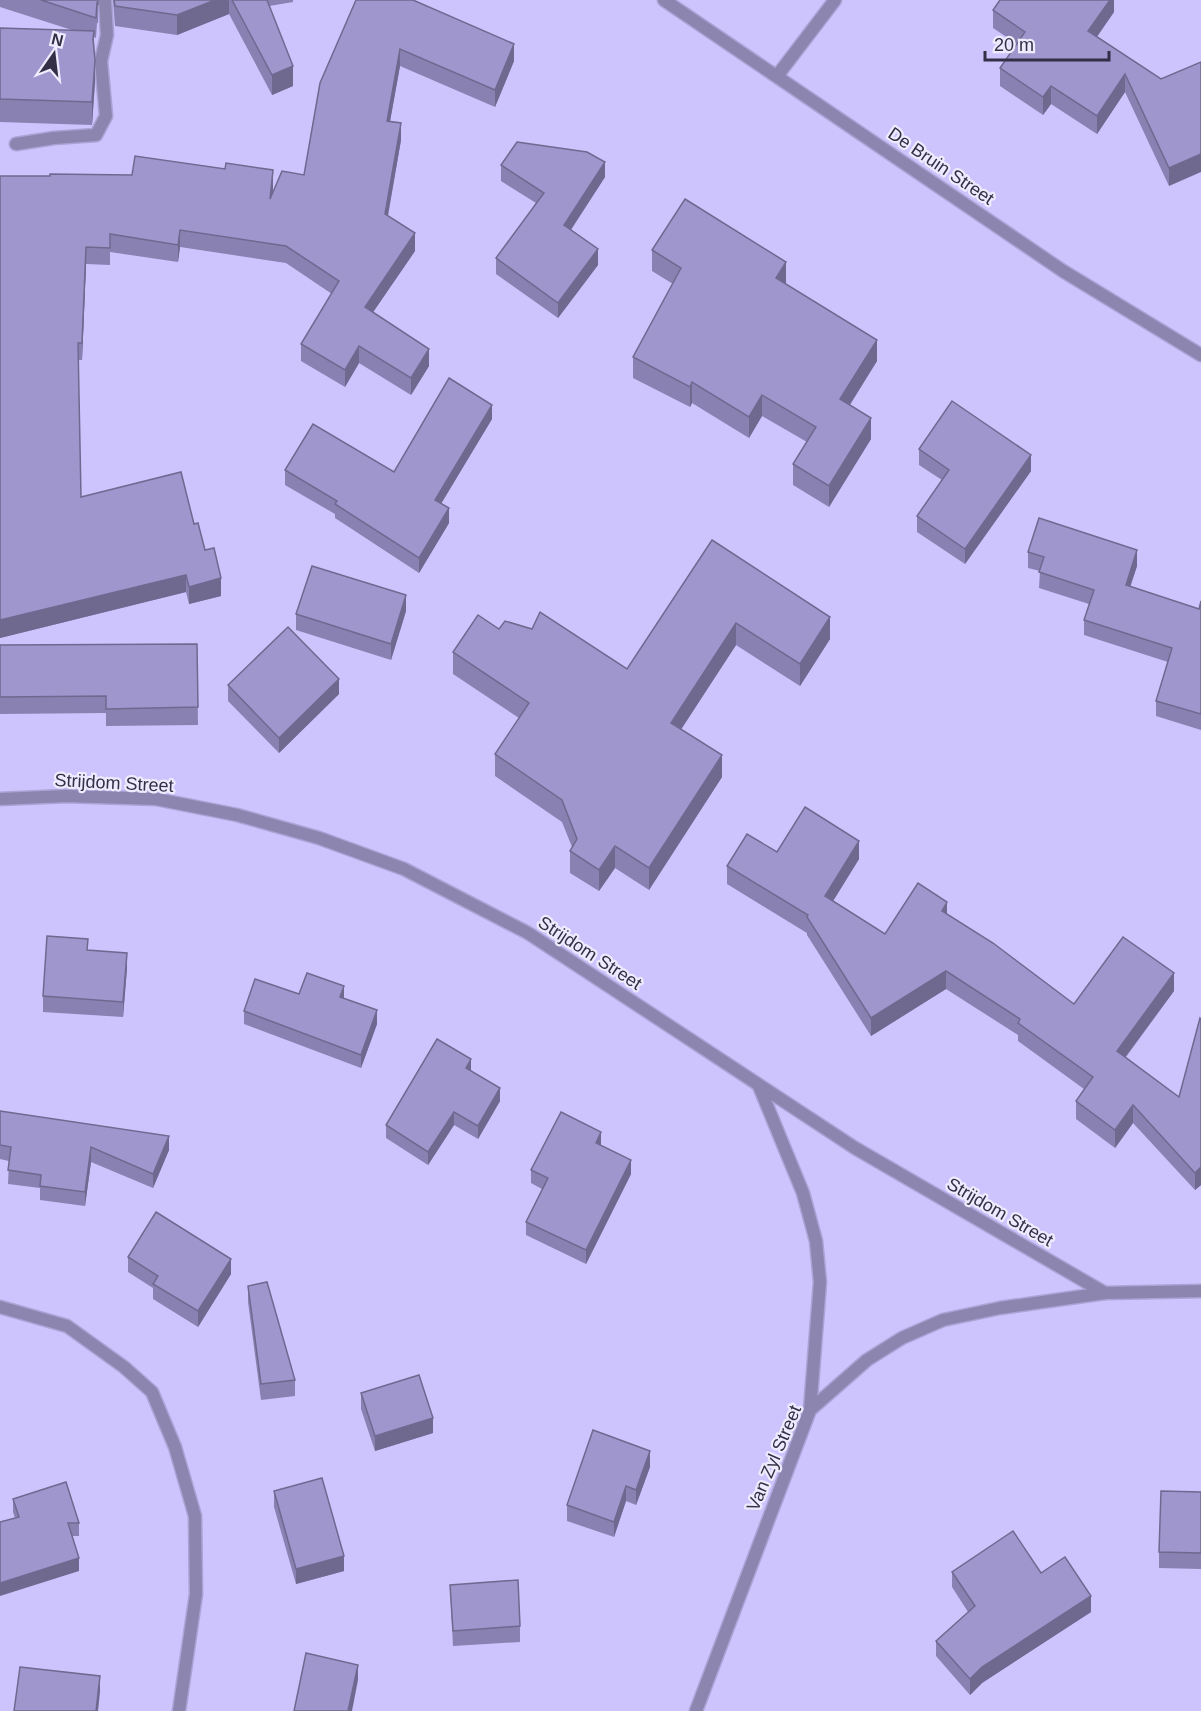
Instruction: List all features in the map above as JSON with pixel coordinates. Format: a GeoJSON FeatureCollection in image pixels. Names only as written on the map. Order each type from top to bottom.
{"type":"FeatureCollection","features":[{"type":"Feature","properties":{"kind":"street"},"geometry":{"type":"LineString","coordinates":[[16,144],[96,135],[106,116],[101,61],[107,35],[105,0]]}},
{"type":"Feature","properties":{"kind":"street","name":"De Bruin Street"},"geometry":{"type":"LineString","coordinates":[[664,0],[1063,271],[1201,355]]}},
{"type":"Feature","properties":{"kind":"street"},"geometry":{"type":"LineString","coordinates":[[777,76],[835,0]]}},
{"type":"Feature","properties":{"kind":"street","name":"Strijdom Street"},"geometry":{"type":"LineString","coordinates":[[0,800],[66,796],[156,799],[237,815],[289,829],[404,869],[528,933],[855,1148],[1105,1293]]}},
{"type":"Feature","properties":{"kind":"street"},"geometry":{"type":"LineString","coordinates":[[759,1086],[803,1193],[816,1241],[820,1282],[810,1410]]}},
{"type":"Feature","properties":{"kind":"street","name":"Van Zyl Street"},"geometry":{"type":"LineString","coordinates":[[696,1711],[810,1410],[867,1360],[903,1338],[943,1320],[1000,1308],[1105,1293],[1201,1291]]}},
{"type":"Feature","properties":{"kind":"street"},"geometry":{"type":"LineString","coordinates":[[0,1306],[67,1326],[124,1367],[152,1392],[175,1447],[195,1516],[196,1594],[179,1711]]}},
{"type":"Feature","properties":{"kind":"building"},"geometry":{"type":"Polygon","coordinates":[[[41,0],[98,0],[96,18],[41,0]]]}},
{"type":"Feature","properties":{"kind":"building"},"geometry":{"type":"Polygon","coordinates":[[[114,0],[215,0],[177,15],[115,6],[114,0]]]}},
{"type":"Feature","properties":{"kind":"building"},"geometry":{"type":"Polygon","coordinates":[[[232,0],[267,0],[293,66],[272,75],[232,0]]]}},
{"type":"Feature","properties":{"kind":"building"},"geometry":{"type":"Polygon","coordinates":[[[356,0],[413,0],[514,44],[495,90],[400,49],[387,121],[401,123],[385,214],[415,233],[365,307],[429,349],[411,378],[359,346],[345,370],[301,344],[339,281],[286,246],[180,230],[178,245],[110,234],[110,248],[86,247],[82,343],[78,343],[81,497],[181,472],[194,524],[198,523],[205,550],[214,548],[221,578],[189,587],[186,575],[0,620],[0,176],[132,175],[135,156],[225,169],[226,163],[273,170],[270,199],[282,171],[304,175],[320,83],[356,0]]]}},
{"type":"Feature","properties":{"kind":"building"},"geometry":{"type":"Polygon","coordinates":[[[1000,0],[1110,0],[1088,31],[1161,79],[1201,62],[1201,154],[1169,168],[1125,74],[1097,116],[1051,86],[1043,97],[1000,68],[1025,32],[993,10],[1000,0]]]}},
{"type":"Feature","properties":{"kind":"building"},"geometry":{"type":"Polygon","coordinates":[[[0,28],[94,31],[95,60],[92,102],[0,99],[0,28]]]}},
{"type":"Feature","properties":{"kind":"building"},"geometry":{"type":"Polygon","coordinates":[[[517,142],[587,152],[605,162],[564,225],[598,249],[558,303],[496,258],[544,193],[501,165],[517,142]]]}},
{"type":"Feature","properties":{"kind":"building"},"geometry":{"type":"Polygon","coordinates":[[[685,199],[786,262],[776,278],[877,340],[840,399],[871,418],[829,486],[793,464],[816,427],[762,395],[749,417],[692,382],[690,387],[633,357],[681,268],[652,250],[685,199]]]}},
{"type":"Feature","properties":{"kind":"building"},"geometry":{"type":"Polygon","coordinates":[[[449,378],[492,405],[435,500],[449,508],[419,558],[335,504],[337,501],[285,470],[313,424],[394,472],[449,378]]]}},
{"type":"Feature","properties":{"kind":"building"},"geometry":{"type":"Polygon","coordinates":[[[952,401],[1031,455],[965,549],[917,516],[949,470],[919,449],[952,401]]]}},
{"type":"Feature","properties":{"kind":"building"},"geometry":{"type":"Polygon","coordinates":[[[1039,518],[1137,550],[1126,585],[1199,609],[1201,601],[1201,714],[1156,701],[1172,648],[1084,620],[1094,590],[1039,572],[1044,557],[1028,552],[1039,518]]]}},
{"type":"Feature","properties":{"kind":"building"},"geometry":{"type":"Polygon","coordinates":[[[712,540],[830,617],[800,664],[736,623],[671,723],[722,755],[649,868],[615,846],[599,870],[570,851],[577,839],[562,800],[495,754],[529,703],[453,652],[478,615],[499,629],[505,621],[532,629],[540,612],[627,669],[712,540]]]}},
{"type":"Feature","properties":{"kind":"building"},"geometry":{"type":"Polygon","coordinates":[[[312,566],[406,595],[391,644],[296,614],[312,566]]]}},
{"type":"Feature","properties":{"kind":"building"},"geometry":{"type":"Polygon","coordinates":[[[288,627],[339,679],[279,738],[228,685],[288,627]]]}},
{"type":"Feature","properties":{"kind":"building"},"geometry":{"type":"Polygon","coordinates":[[[197,644],[198,707],[106,709],[106,696],[0,697],[0,645],[197,644]]]}},
{"type":"Feature","properties":{"kind":"building"},"geometry":{"type":"Polygon","coordinates":[[[805,807],[859,841],[825,896],[885,934],[918,883],[947,902],[942,911],[993,943],[1074,1004],[1123,937],[1174,973],[1117,1051],[1179,1097],[1201,1019],[1201,1167],[1195,1173],[1133,1105],[1115,1130],[1076,1101],[1093,1077],[1018,1023],[1020,1019],[946,971],[871,1018],[807,917],[808,915],[727,866],[747,834],[777,852],[805,807]]]}},
{"type":"Feature","properties":{"kind":"building"},"geometry":{"type":"Polygon","coordinates":[[[47,936],[88,939],[87,950],[127,953],[123,1002],[43,996],[47,936]]]}},
{"type":"Feature","properties":{"kind":"building"},"geometry":{"type":"Polygon","coordinates":[[[307,973],[344,986],[340,997],[377,1010],[361,1055],[244,1011],[255,979],[299,994],[307,973]]]}},
{"type":"Feature","properties":{"kind":"building"},"geometry":{"type":"Polygon","coordinates":[[[437,1039],[471,1059],[466,1068],[500,1088],[478,1126],[454,1112],[428,1152],[386,1125],[437,1039]]]}},
{"type":"Feature","properties":{"kind":"building"},"geometry":{"type":"Polygon","coordinates":[[[0,1111],[169,1136],[153,1174],[91,1147],[85,1192],[40,1186],[41,1175],[8,1170],[11,1147],[0,1145],[0,1111]]]}},
{"type":"Feature","properties":{"kind":"building"},"geometry":{"type":"Polygon","coordinates":[[[561,1112],[601,1132],[596,1143],[631,1160],[586,1250],[526,1222],[548,1178],[531,1170],[561,1112]]]}},
{"type":"Feature","properties":{"kind":"building"},"geometry":{"type":"Polygon","coordinates":[[[156,1212],[231,1259],[198,1311],[153,1284],[158,1276],[128,1257],[156,1212]]]}},
{"type":"Feature","properties":{"kind":"building"},"geometry":{"type":"Polygon","coordinates":[[[267,1282],[295,1380],[261,1384],[248,1286],[267,1282]]]}},
{"type":"Feature","properties":{"kind":"building"},"geometry":{"type":"Polygon","coordinates":[[[419,1375],[433,1418],[375,1436],[361,1393],[419,1375]]]}},
{"type":"Feature","properties":{"kind":"building"},"geometry":{"type":"Polygon","coordinates":[[[593,1430],[650,1451],[636,1490],[626,1486],[614,1522],[567,1505],[593,1430]]]}},
{"type":"Feature","properties":{"kind":"building"},"geometry":{"type":"Polygon","coordinates":[[[322,1478],[344,1556],[296,1569],[274,1491],[322,1478]]]}},
{"type":"Feature","properties":{"kind":"building"},"geometry":{"type":"Polygon","coordinates":[[[66,1482],[79,1523],[68,1523],[79,1558],[0,1583],[0,1522],[19,1517],[13,1499],[66,1482]]]}},
{"type":"Feature","properties":{"kind":"building"},"geometry":{"type":"Polygon","coordinates":[[[1161,1491],[1201,1492],[1201,1553],[1159,1552],[1161,1491]]]}},
{"type":"Feature","properties":{"kind":"building"},"geometry":{"type":"Polygon","coordinates":[[[1013,1531],[1041,1573],[1065,1557],[1091,1596],[982,1667],[970,1679],[936,1641],[975,1606],[952,1572],[1013,1531]]]}},
{"type":"Feature","properties":{"kind":"building"},"geometry":{"type":"Polygon","coordinates":[[[518,1580],[520,1626],[453,1631],[450,1585],[518,1580]]]}},
{"type":"Feature","properties":{"kind":"building"},"geometry":{"type":"Polygon","coordinates":[[[306,1653],[358,1665],[348,1711],[294,1711],[306,1653]]]}},
{"type":"Feature","properties":{"kind":"building"},"geometry":{"type":"Polygon","coordinates":[[[20,1667],[100,1676],[96,1711],[14,1711],[20,1667]]]}}]}
